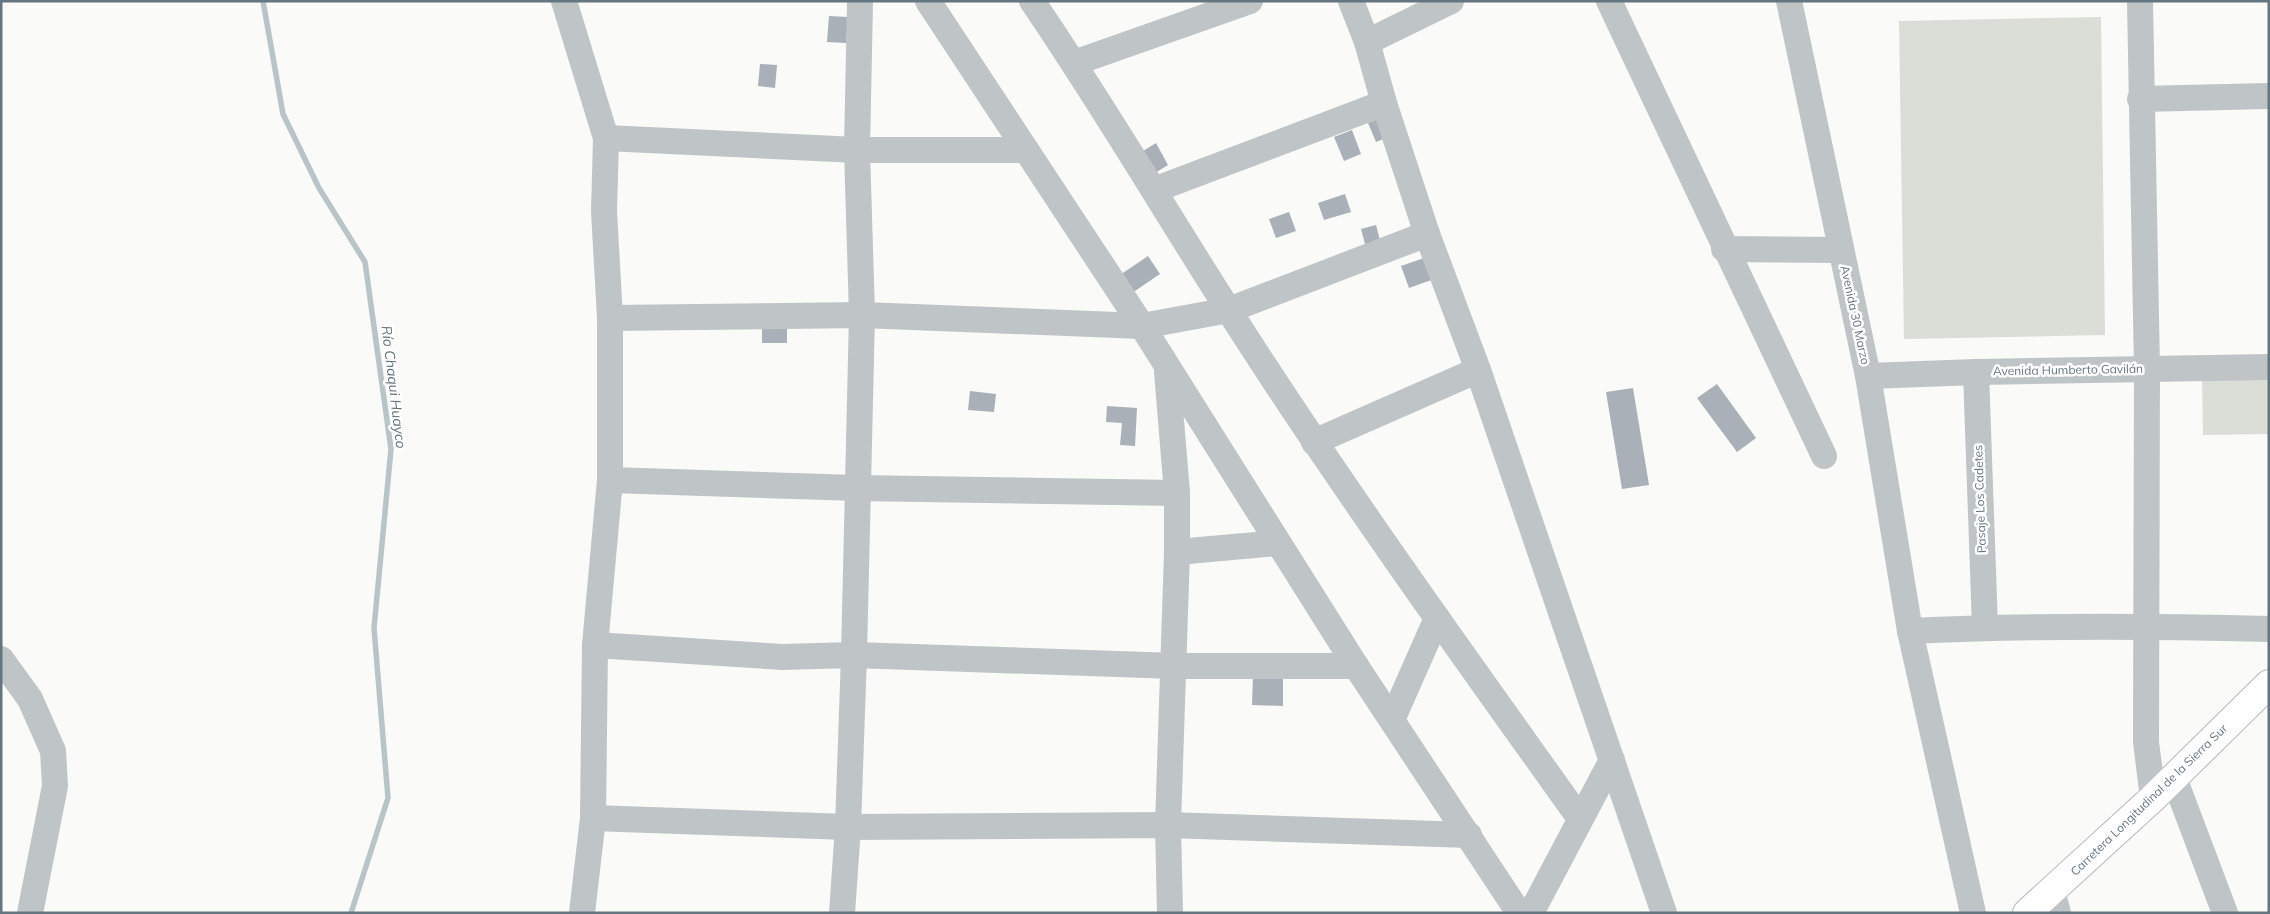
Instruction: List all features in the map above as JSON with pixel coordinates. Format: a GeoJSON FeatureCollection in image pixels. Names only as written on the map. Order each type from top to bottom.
{"type":"FeatureCollection","features":[{"type":"Feature","properties":{"kind":"highway","name":"Carretera Longitudinal de la Sierra Sur"},"geometry":{"type":"LineString","coordinates":[[2027,913],[2055,902],[2153,798],[2269,684]]}},
{"type":"Feature","properties":{"kind":"street"},"geometry":{"type":"LineString","coordinates":[[564,1],[606,138],[604,211],[610,318],[610,480],[595,645],[593,818],[582,913]]}},
{"type":"Feature","properties":{"kind":"street"},"geometry":{"type":"LineString","coordinates":[[842,913],[848,827],[854,655],[862,315],[857,150],[860,1]]}},
{"type":"Feature","properties":{"kind":"street"},"geometry":{"type":"LineString","coordinates":[[928,1],[1142,326],[1277,543],[1519,913]]}},
{"type":"Feature","properties":{"kind":"street"},"geometry":{"type":"LineString","coordinates":[[1032,1],[1314,442],[1580,819]]}},
{"type":"Feature","properties":{"kind":"street"},"geometry":{"type":"LineString","coordinates":[[1074,64],[1250,1]]}},
{"type":"Feature","properties":{"kind":"street"},"geometry":{"type":"LineString","coordinates":[[1351,1],[1367,42],[1384,103],[1428,234],[1478,370],[1664,913]]}},
{"type":"Feature","properties":{"kind":"street"},"geometry":{"type":"LineString","coordinates":[[1367,42],[1451,1]]}},
{"type":"Feature","properties":{"kind":"street"},"geometry":{"type":"LineString","coordinates":[[1609,1],[1724,249],[1824,456]]}},
{"type":"Feature","properties":{"kind":"street","name":"Avenida 30 Marzo"},"geometry":{"type":"LineString","coordinates":[[1789,1],[1868,376],[1910,631],[1973,913]]}},
{"type":"Feature","properties":{"kind":"street"},"geometry":{"type":"LineString","coordinates":[[2140,1],[2140,99],[2147,369],[2146,742],[2153,798]]}},
{"type":"Feature","properties":{"kind":"street"},"geometry":{"type":"LineString","coordinates":[[2140,99],[2269,96]]}},
{"type":"Feature","properties":{"kind":"street"},"geometry":{"type":"LineString","coordinates":[[1154,190],[1384,103]]}},
{"type":"Feature","properties":{"kind":"street"},"geometry":{"type":"LineString","coordinates":[[606,138],[857,150],[1026,150]]}},
{"type":"Feature","properties":{"kind":"street"},"geometry":{"type":"LineString","coordinates":[[610,318],[862,315],[1142,326],[1229,310],[1428,234]]}},
{"type":"Feature","properties":{"kind":"street"},"geometry":{"type":"LineString","coordinates":[[1724,249],[1841,250]]}},
{"type":"Feature","properties":{"kind":"street","name":"Avenida Humberto Gavilán"},"geometry":{"type":"LineString","coordinates":[[1868,376],[1976,372],[2269,367]]}},
{"type":"Feature","properties":{"kind":"street"},"geometry":{"type":"LineString","coordinates":[[1167,369],[1176,493],[1177,552],[1175,666],[1168,825],[1170,913]]}},
{"type":"Feature","properties":{"kind":"street"},"geometry":{"type":"LineString","coordinates":[[1314,442],[1478,370]]}},
{"type":"Feature","properties":{"kind":"street","name":"Pasaje Los Cadetes"},"geometry":{"type":"LineString","coordinates":[[1976,372],[1985,627]]}},
{"type":"Feature","properties":{"kind":"street"},"geometry":{"type":"LineString","coordinates":[[610,480],[857,488],[1176,493]]}},
{"type":"Feature","properties":{"kind":"street"},"geometry":{"type":"LineString","coordinates":[[1177,552],[1277,543]]}},
{"type":"Feature","properties":{"kind":"street"},"geometry":{"type":"LineString","coordinates":[[1392,720],[1437,618]]}},
{"type":"Feature","properties":{"kind":"street"},"geometry":{"type":"LineString","coordinates":[[1910,631],[1985,627],[2146,626],[2269,629]]}},
{"type":"Feature","properties":{"kind":"street"},"geometry":{"type":"LineString","coordinates":[[595,645],[782,657],[854,655],[1175,666],[1356,666]]}},
{"type":"Feature","properties":{"kind":"street"},"geometry":{"type":"LineString","coordinates":[[1,659],[30,699],[53,751],[55,786],[30,913]]}},
{"type":"Feature","properties":{"kind":"street"},"geometry":{"type":"LineString","coordinates":[[1531,913],[1612,760]]}},
{"type":"Feature","properties":{"kind":"street"},"geometry":{"type":"LineString","coordinates":[[2174,778],[2225,913]]}},
{"type":"Feature","properties":{"kind":"street"},"geometry":{"type":"LineString","coordinates":[[593,818],[848,827],[1168,825],[1469,835]]}},
{"type":"Feature","properties":{"kind":"shaded area"},"geometry":{"type":"Polygon","coordinates":[[[2101,17],[2105,335],[1904,339],[1899,21],[2101,17]]]}},
{"type":"Feature","properties":{"kind":"shaded area"},"geometry":{"type":"Polygon","coordinates":[[[2269,376],[2269,434],[2203,435],[2202,377],[2269,376]]]}},
{"type":"Feature","properties":{"kind":"building"},"geometry":{"type":"Polygon","coordinates":[[[829,16],[848,17],[846,43],[827,42],[829,16]]]}},
{"type":"Feature","properties":{"kind":"building"},"geometry":{"type":"Polygon","coordinates":[[[760,64],[777,65],[775,88],[758,86],[760,64]]]}},
{"type":"Feature","properties":{"kind":"building"},"geometry":{"type":"Polygon","coordinates":[[[1380,118],[1388,137],[1376,142],[1368,123],[1380,118]]]}},
{"type":"Feature","properties":{"kind":"building"},"geometry":{"type":"Polygon","coordinates":[[[1352,130],[1361,154],[1344,161],[1334,137],[1352,130]]]}},
{"type":"Feature","properties":{"kind":"building"},"geometry":{"type":"Polygon","coordinates":[[[1156,143],[1168,165],[1155,173],[1143,151],[1156,143]]]}},
{"type":"Feature","properties":{"kind":"building"},"geometry":{"type":"Polygon","coordinates":[[[1345,194],[1351,212],[1324,220],[1318,203],[1345,194]]]}},
{"type":"Feature","properties":{"kind":"building"},"geometry":{"type":"Polygon","coordinates":[[[1289,212],[1296,231],[1276,238],[1269,219],[1289,212]]]}},
{"type":"Feature","properties":{"kind":"building"},"geometry":{"type":"Polygon","coordinates":[[[1376,225],[1381,244],[1366,248],[1361,229],[1376,225]]]}},
{"type":"Feature","properties":{"kind":"building"},"geometry":{"type":"Polygon","coordinates":[[[1148,256],[1160,274],[1129,295],[1117,277],[1148,256]]]}},
{"type":"Feature","properties":{"kind":"building"},"geometry":{"type":"Polygon","coordinates":[[[1430,256],[1437,278],[1409,288],[1401,266],[1430,256]]]}},
{"type":"Feature","properties":{"kind":"building"},"geometry":{"type":"Polygon","coordinates":[[[762,326],[787,326],[787,343],[762,343],[762,326]]]}},
{"type":"Feature","properties":{"kind":"building"},"geometry":{"type":"Polygon","coordinates":[[[1717,384],[1756,438],[1737,452],[1697,398],[1717,384]]]}},
{"type":"Feature","properties":{"kind":"building"},"geometry":{"type":"Polygon","coordinates":[[[1633,388],[1649,485],[1622,489],[1606,392],[1633,388]]]}},
{"type":"Feature","properties":{"kind":"building"},"geometry":{"type":"Polygon","coordinates":[[[970,391],[996,394],[994,412],[968,410],[970,391]]]}},
{"type":"Feature","properties":{"kind":"building"},"geometry":{"type":"Polygon","coordinates":[[[1107,406],[1137,408],[1135,446],[1120,445],[1122,423],[1106,422],[1107,406]]]}},
{"type":"Feature","properties":{"kind":"building"},"geometry":{"type":"Polygon","coordinates":[[[1253,675],[1283,676],[1283,706],[1252,705],[1253,675]]]}},
{"type":"Feature","properties":{"kind":"waterway","name":"Río Chaqui Huayco"},"geometry":{"type":"LineString","coordinates":[[263,1],[283,114],[319,188],[365,262],[391,449],[374,628],[388,798],[351,913]]}}]}
